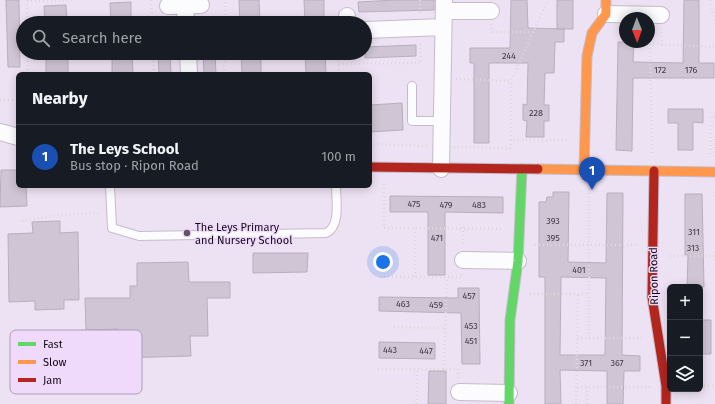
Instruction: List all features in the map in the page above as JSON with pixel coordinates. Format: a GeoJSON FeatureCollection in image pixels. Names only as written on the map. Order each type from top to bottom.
{"type":"FeatureCollection","features":[{"type":"Feature","properties":{"kind":"street"},"geometry":{"type":"LineString","coordinates":[[168,6],[193,5],[189,16]]}},
{"type":"Feature","properties":{"kind":"street"},"geometry":{"type":"LineString","coordinates":[[441,169],[444,6],[491,11]]}},
{"type":"Feature","properties":{"kind":"street"},"geometry":{"type":"LineString","coordinates":[[584,170],[589,40],[606,7],[661,15]]}},
{"type":"Feature","properties":{"kind":"street"},"geometry":{"type":"LineString","coordinates":[[372,30],[443,27]]}},
{"type":"Feature","properties":{"kind":"street"},"geometry":{"type":"LineString","coordinates":[[188,60],[189,72]]}},
{"type":"Feature","properties":{"kind":"street"},"geometry":{"type":"LineString","coordinates":[[0,132],[16,136]]}},
{"type":"Feature","properties":{"kind":"street"},"geometry":{"type":"LineString","coordinates":[[372,167],[715,172]]}},
{"type":"Feature","properties":{"kind":"street"},"geometry":{"type":"LineString","coordinates":[[459,392],[510,398],[510,320],[518,261],[522,169]]}},
{"type":"Feature","properties":{"kind":"street","name":"Ripon Road"},"geometry":{"type":"LineString","coordinates":[[654,171],[652,297],[666,386],[666,404]]}},
{"type":"Feature","properties":{"kind":"street"},"geometry":{"type":"LineString","coordinates":[[463,260],[518,261]]}},
{"type":"Feature","properties":{"kind":"lane"},"geometry":{"type":"LineString","coordinates":[[412,86],[412,121],[442,121]]}},
{"type":"Feature","properties":{"kind":"lane"},"geometry":{"type":"LineString","coordinates":[[110,188],[112,228],[139,236],[326,233],[330,231],[334,224],[336,188]]}},
{"type":"Feature","properties":{"kind":"path"},"geometry":{"type":"LineString","coordinates":[[27,16],[27,0],[74,0]]}},
{"type":"Feature","properties":{"kind":"path"},"geometry":{"type":"LineString","coordinates":[[151,0],[152,16]]}},
{"type":"Feature","properties":{"kind":"path"},"geometry":{"type":"LineString","coordinates":[[225,0],[225,16]]}},
{"type":"Feature","properties":{"kind":"path"},"geometry":{"type":"LineString","coordinates":[[339,64],[420,63],[420,0]]}},
{"type":"Feature","properties":{"kind":"path"},"geometry":{"type":"LineString","coordinates":[[372,144],[511,148],[511,81],[548,0]]}},
{"type":"Feature","properties":{"kind":"path"},"geometry":{"type":"LineString","coordinates":[[710,0],[715,22]]}},
{"type":"Feature","properties":{"kind":"path"},"geometry":{"type":"LineString","coordinates":[[491,11],[492,32],[533,32]]}},
{"type":"Feature","properties":{"kind":"path"},"geometry":{"type":"LineString","coordinates":[[658,153],[651,153],[650,44],[715,47]]}},
{"type":"Feature","properties":{"kind":"path"},"geometry":{"type":"LineString","coordinates":[[27,60],[28,72]]}},
{"type":"Feature","properties":{"kind":"path"},"geometry":{"type":"LineString","coordinates":[[153,60],[154,72]]}},
{"type":"Feature","properties":{"kind":"path"},"geometry":{"type":"LineString","coordinates":[[224,72],[225,60]]}},
{"type":"Feature","properties":{"kind":"path"},"geometry":{"type":"LineString","coordinates":[[339,60],[339,72]]}},
{"type":"Feature","properties":{"kind":"path"},"geometry":{"type":"LineString","coordinates":[[443,79],[511,81]]}},
{"type":"Feature","properties":{"kind":"path"},"geometry":{"type":"LineString","coordinates":[[0,100],[16,100]]}},
{"type":"Feature","properties":{"kind":"path"},"geometry":{"type":"LineString","coordinates":[[709,160],[712,116],[715,116]]}},
{"type":"Feature","properties":{"kind":"path"},"geometry":{"type":"LineString","coordinates":[[715,138],[715,160]]}},
{"type":"Feature","properties":{"kind":"path"},"geometry":{"type":"LineString","coordinates":[[511,140],[585,139]]}},
{"type":"Feature","properties":{"kind":"path"},"geometry":{"type":"LineString","coordinates":[[384,167],[384,228],[415,227],[519,229]]}},
{"type":"Feature","properties":{"kind":"path"},"geometry":{"type":"LineString","coordinates":[[589,188],[589,338]]}},
{"type":"Feature","properties":{"kind":"path"},"geometry":{"type":"LineString","coordinates":[[22,221],[59,215],[111,213]]}},
{"type":"Feature","properties":{"kind":"path"},"geometry":{"type":"LineString","coordinates":[[415,227],[415,277]]}},
{"type":"Feature","properties":{"kind":"path"},"geometry":{"type":"LineString","coordinates":[[519,245],[653,245]]}},
{"type":"Feature","properties":{"kind":"path"},"geometry":{"type":"LineString","coordinates":[[653,256],[715,256]]}},
{"type":"Feature","properties":{"kind":"path"},"geometry":{"type":"LineString","coordinates":[[380,277],[462,277]]}},
{"type":"Feature","properties":{"kind":"path"},"geometry":{"type":"LineString","coordinates":[[444,369],[447,277]]}},
{"type":"Feature","properties":{"kind":"path"},"geometry":{"type":"LineString","coordinates":[[514,294],[590,294]]}},
{"type":"Feature","properties":{"kind":"path"},"geometry":{"type":"LineString","coordinates":[[576,404],[578,294]]}},
{"type":"Feature","properties":{"kind":"path"},"geometry":{"type":"LineString","coordinates":[[394,328],[445,328]]}},
{"type":"Feature","properties":{"kind":"path"},"geometry":{"type":"LineString","coordinates":[[577,338],[659,338]]}},
{"type":"Feature","properties":{"kind":"path"},"geometry":{"type":"LineString","coordinates":[[417,368],[417,404]]}},
{"type":"Feature","properties":{"kind":"path"},"geometry":{"type":"LineString","coordinates":[[378,369],[458,369],[459,392]]}},
{"type":"Feature","properties":{"kind":"path"},"geometry":{"type":"LineString","coordinates":[[703,386],[715,385]]}},
{"type":"Feature","properties":{"kind":"path"},"geometry":{"type":"LineString","coordinates":[[577,387],[666,386]]}},
{"type":"Feature","properties":{"kind":"path"},"geometry":{"type":"LineString","coordinates":[[587,388],[587,404]]}},
{"type":"Feature","properties":{"kind":"building"},"geometry":{"type":"Polygon","coordinates":[[[6,0],[19,0],[19,16],[16,16],[16,60],[20,60],[20,67],[8,67],[6,0]]]}},
{"type":"Feature","properties":{"kind":"building"},"geometry":{"type":"Polygon","coordinates":[[[239,0],[259,0],[260,16],[240,16],[239,0]]]}},
{"type":"Feature","properties":{"kind":"building"},"geometry":{"type":"Polygon","coordinates":[[[304,0],[324,0],[324,16],[305,16],[304,0]]]}},
{"type":"Feature","properties":{"kind":"building"},"geometry":{"type":"Polygon","coordinates":[[[434,0],[434,10],[359,12],[358,2],[434,0]]]}},
{"type":"Feature","properties":{"kind":"building"},"geometry":{"type":"Polygon","coordinates":[[[511,0],[527,0],[528,28],[564,29],[564,42],[555,42],[554,73],[545,73],[544,105],[549,105],[549,121],[544,121],[544,137],[526,137],[527,121],[523,120],[523,104],[527,105],[528,63],[489,63],[489,143],[474,143],[474,63],[470,63],[470,48],[510,48],[511,0]]]}},
{"type":"Feature","properties":{"kind":"building"},"geometry":{"type":"Polygon","coordinates":[[[557,0],[573,0],[573,29],[557,29],[557,0]]]}},
{"type":"Feature","properties":{"kind":"building"},"geometry":{"type":"Polygon","coordinates":[[[684,0],[699,0],[699,63],[714,63],[714,78],[633,78],[632,151],[616,150],[618,42],[619,48],[634,48],[633,62],[683,63],[684,0]]]}},
{"type":"Feature","properties":{"kind":"building"},"geometry":{"type":"Polygon","coordinates":[[[131,2],[131,16],[111,16],[110,3],[131,2]]]}},
{"type":"Feature","properties":{"kind":"building"},"geometry":{"type":"Polygon","coordinates":[[[66,5],[67,16],[45,16],[44,6],[66,5]]]}},
{"type":"Feature","properties":{"kind":"building"},"geometry":{"type":"Polygon","coordinates":[[[416,45],[416,56],[372,58],[372,47],[416,45]]]}},
{"type":"Feature","properties":{"kind":"building"},"geometry":{"type":"Polygon","coordinates":[[[46,60],[68,60],[68,72],[46,72],[46,60]]]}},
{"type":"Feature","properties":{"kind":"building"},"geometry":{"type":"Polygon","coordinates":[[[112,60],[132,60],[133,72],[112,72],[112,60]]]}},
{"type":"Feature","properties":{"kind":"building"},"geometry":{"type":"Polygon","coordinates":[[[158,60],[170,60],[171,72],[159,72],[158,60]]]}},
{"type":"Feature","properties":{"kind":"building"},"geometry":{"type":"Polygon","coordinates":[[[203,60],[215,60],[216,72],[204,72],[203,60]]]}},
{"type":"Feature","properties":{"kind":"building"},"geometry":{"type":"Polygon","coordinates":[[[241,60],[261,60],[261,72],[242,72],[241,60]]]}},
{"type":"Feature","properties":{"kind":"building"},"geometry":{"type":"Polygon","coordinates":[[[305,60],[325,60],[326,72],[306,72],[305,60]]]}},
{"type":"Feature","properties":{"kind":"building"},"geometry":{"type":"Polygon","coordinates":[[[402,103],[403,130],[372,132],[372,105],[402,103]]]}},
{"type":"Feature","properties":{"kind":"building"},"geometry":{"type":"Polygon","coordinates":[[[668,109],[703,109],[703,123],[693,122],[693,150],[678,150],[678,123],[668,123],[668,109]]]}},
{"type":"Feature","properties":{"kind":"building"},"geometry":{"type":"Polygon","coordinates":[[[1,170],[16,170],[16,188],[26,188],[27,206],[0,207],[1,170]]]}},
{"type":"Feature","properties":{"kind":"building"},"geometry":{"type":"Polygon","coordinates":[[[553,192],[569,192],[568,262],[606,263],[607,193],[623,193],[622,355],[640,356],[640,371],[624,371],[623,404],[607,404],[607,371],[560,370],[561,404],[545,404],[545,277],[539,277],[539,202],[546,202],[547,197],[553,197],[553,192]],[[561,277],[560,355],[605,355],[606,278],[561,277]]]}},
{"type":"Feature","properties":{"kind":"building"},"geometry":{"type":"Polygon","coordinates":[[[685,194],[702,194],[704,287],[703,284],[687,284],[688,255],[685,255],[685,194]]]}},
{"type":"Feature","properties":{"kind":"building"},"geometry":{"type":"Polygon","coordinates":[[[390,196],[503,197],[503,213],[445,212],[445,275],[428,275],[428,212],[390,212],[390,196]]]}},
{"type":"Feature","properties":{"kind":"building"},"geometry":{"type":"Polygon","coordinates":[[[60,221],[60,233],[78,232],[79,300],[64,300],[64,309],[35,310],[35,301],[9,302],[8,234],[33,233],[32,222],[60,221]]]}},
{"type":"Feature","properties":{"kind":"building"},"geometry":{"type":"Polygon","coordinates":[[[253,253],[308,253],[307,272],[253,273],[253,253]]]}},
{"type":"Feature","properties":{"kind":"building"},"geometry":{"type":"Polygon","coordinates":[[[188,262],[189,282],[230,282],[230,298],[207,298],[208,336],[190,336],[191,356],[142,357],[142,330],[86,330],[85,298],[130,298],[130,286],[137,286],[137,263],[188,262]]]}},
{"type":"Feature","properties":{"kind":"building"},"geometry":{"type":"Polygon","coordinates":[[[458,288],[479,288],[480,364],[462,364],[461,313],[379,311],[379,297],[458,298],[458,288]]]}},
{"type":"Feature","properties":{"kind":"building"},"geometry":{"type":"Polygon","coordinates":[[[703,320],[711,320],[711,354],[703,354],[703,320]]]}},
{"type":"Feature","properties":{"kind":"building"},"geometry":{"type":"Polygon","coordinates":[[[379,342],[435,343],[435,359],[379,358],[379,342]]]}},
{"type":"Feature","properties":{"kind":"building"},"geometry":{"type":"Polygon","coordinates":[[[429,371],[446,371],[446,404],[428,404],[429,371]]]}},
{"type":"Feature","properties":{"kind":"traffic: fast"},"geometry":{"type":"LineString","coordinates":[[509,404],[510,320],[518,261],[522,169]]}},
{"type":"Feature","properties":{"kind":"traffic: slow"},"geometry":{"type":"LineString","coordinates":[[584,170],[587,56],[592,33],[606,14],[606,0]]}},
{"type":"Feature","properties":{"kind":"traffic: slow"},"geometry":{"type":"LineString","coordinates":[[538,169],[715,172]]}},
{"type":"Feature","properties":{"kind":"traffic: jam"},"geometry":{"type":"LineString","coordinates":[[372,167],[538,169]]}},
{"type":"Feature","properties":{"kind":"traffic: jam"},"geometry":{"type":"LineString","coordinates":[[654,171],[652,297],[666,386],[666,404]]}},
{"type":"Feature","properties":{"kind":"place","name":"The Leys School"},"geometry":{"type":"Point","coordinates":[592,190]}},
{"type":"Feature","properties":{"kind":"place","name":"The Leys Primary and Nursery School"},"geometry":{"type":"Point","coordinates":[187,233]}}]}
